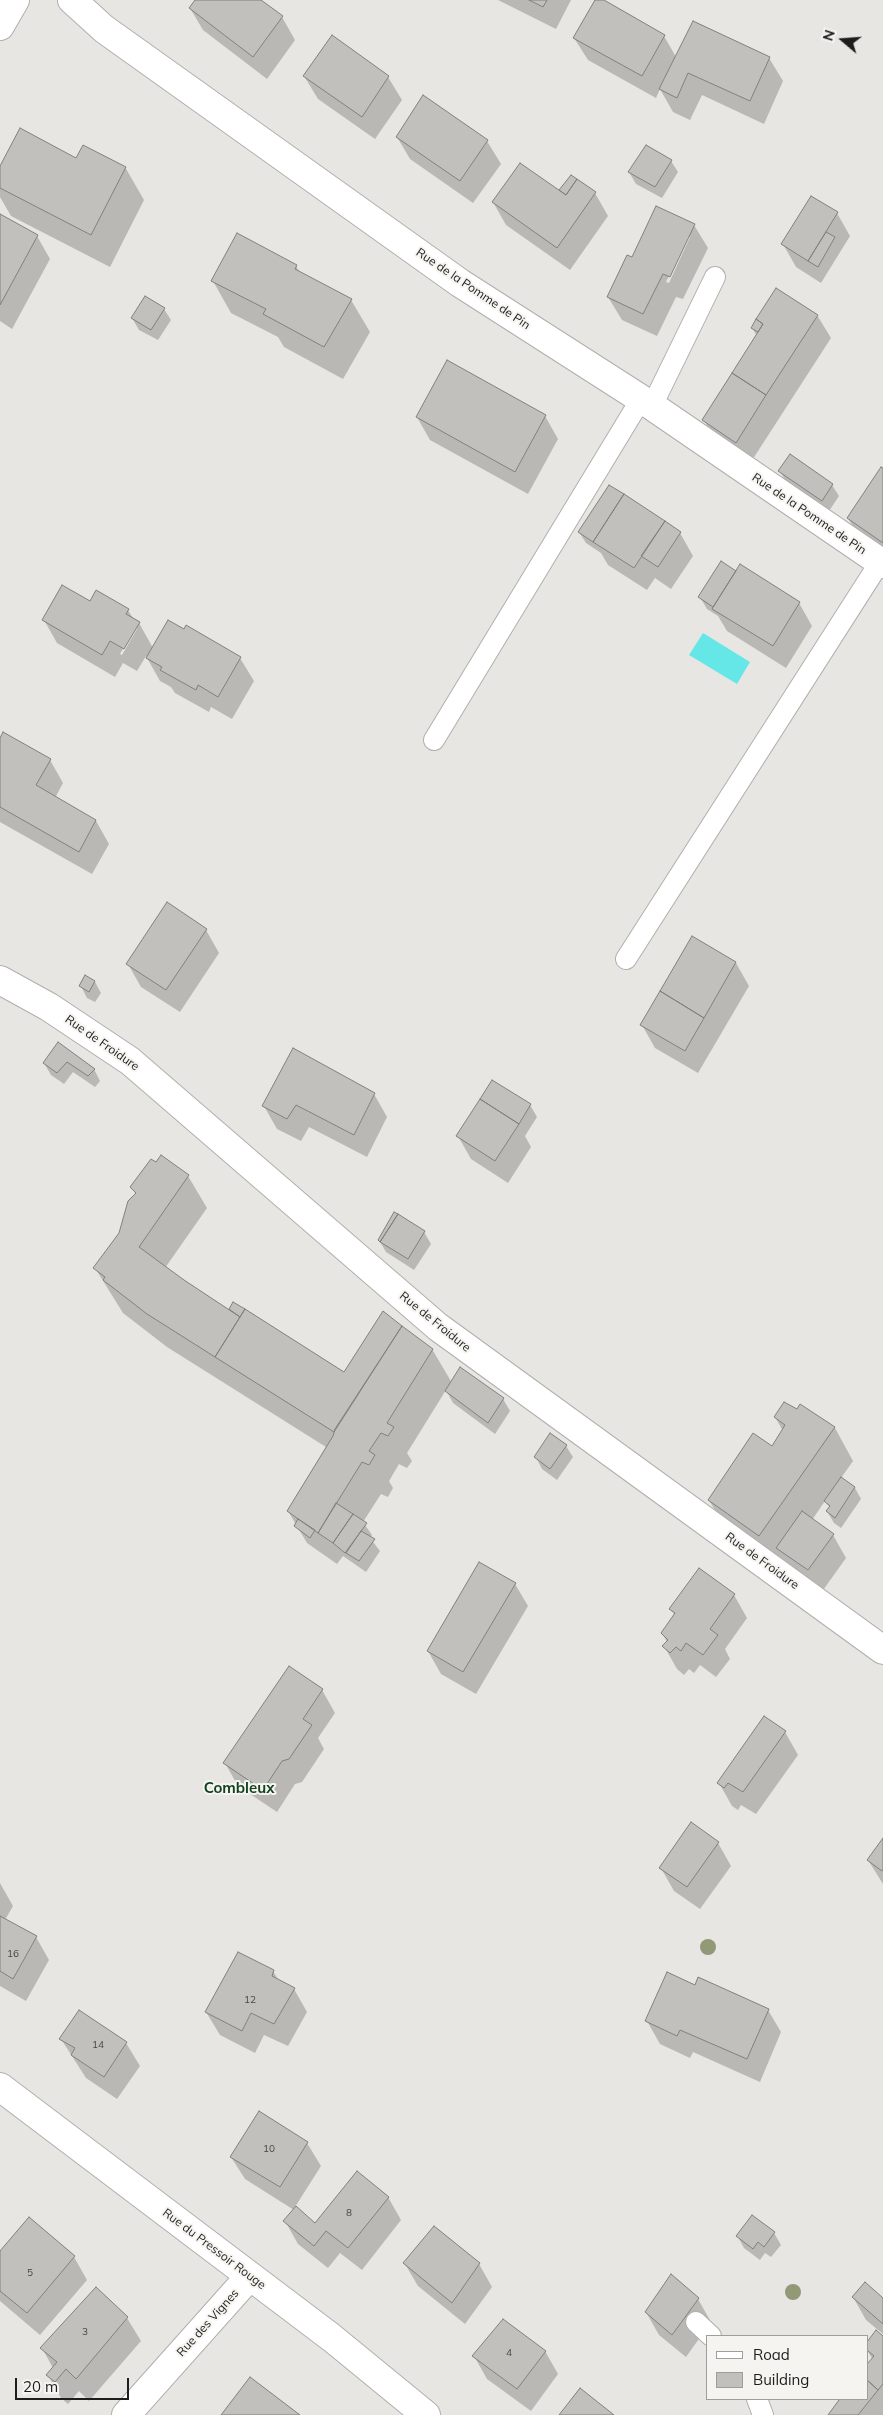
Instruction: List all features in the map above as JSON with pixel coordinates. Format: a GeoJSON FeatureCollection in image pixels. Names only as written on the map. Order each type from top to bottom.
{"type":"FeatureCollection","features":[{"type":"Feature","properties":{"kind":"street"},"geometry":{"type":"LineString","coordinates":[[0,26],[15,0]]}},
{"type":"Feature","properties":{"kind":"street","name":"Rue de la Pomme de Pin"},"geometry":{"type":"LineString","coordinates":[[72,0],[104,29],[460,283],[646,402],[881,563]]}},
{"type":"Feature","properties":{"kind":"street","name":"Rue de Froidure"},"geometry":{"type":"LineString","coordinates":[[0,980],[49,1007],[130,1061],[438,1327],[883,1650]]}},
{"type":"Feature","properties":{"kind":"street","name":"Rue du Pressoir Rouge"},"geometry":{"type":"LineString","coordinates":[[0,2087],[332,2338],[426,2415]]}},
{"type":"Feature","properties":{"kind":"street","name":"Rue des Vignes"},"geometry":{"type":"LineString","coordinates":[[126,2415],[250,2276]]}},
{"type":"Feature","properties":{"kind":"lane"},"geometry":{"type":"LineString","coordinates":[[434,740],[646,402],[715,277]]}},
{"type":"Feature","properties":{"kind":"lane"},"geometry":{"type":"LineString","coordinates":[[626,959],[881,563]]}},
{"type":"Feature","properties":{"kind":"lane"},"geometry":{"type":"LineString","coordinates":[[696,2322],[710,2335]]}},
{"type":"Feature","properties":{"kind":"lane"},"geometry":{"type":"LineString","coordinates":[[757,2400],[763,2415]]}},
{"type":"Feature","properties":{"kind":"water"},"geometry":{"type":"Polygon","coordinates":[[[703,633],[750,662],[737,684],[689,655],[703,633]]]}},
{"type":"Feature","properties":{"kind":"building"},"geometry":{"type":"Polygon","coordinates":[[[195,0],[261,0],[283,16],[253,57],[189,8],[195,0]]]}},
{"type":"Feature","properties":{"kind":"building"},"geometry":{"type":"Polygon","coordinates":[[[529,0],[547,0],[543,7],[529,0]]]}},
{"type":"Feature","properties":{"kind":"building"},"geometry":{"type":"Polygon","coordinates":[[[595,0],[604,0],[665,35],[642,76],[573,38],[595,0]]]}},
{"type":"Feature","properties":{"kind":"building"},"geometry":{"type":"Polygon","coordinates":[[[693,21],[770,57],[750,101],[688,73],[677,98],[659,89],[693,21]]]}},
{"type":"Feature","properties":{"kind":"building"},"geometry":{"type":"Polygon","coordinates":[[[332,35],[389,76],[362,117],[303,76],[332,35]]]}},
{"type":"Feature","properties":{"kind":"building"},"geometry":{"type":"Polygon","coordinates":[[[423,95],[488,140],[460,181],[396,137],[423,95]]]}},
{"type":"Feature","properties":{"kind":"building"},"geometry":{"type":"Polygon","coordinates":[[[20,128],[76,158],[83,145],[126,167],[91,235],[0,188],[0,166],[20,128]]]}},
{"type":"Feature","properties":{"kind":"building"},"geometry":{"type":"Polygon","coordinates":[[[646,145],[672,160],[655,187],[628,172],[646,145]]]}},
{"type":"Feature","properties":{"kind":"building"},"geometry":{"type":"Polygon","coordinates":[[[520,163],[566,195],[577,179],[596,192],[557,248],[492,202],[520,163]]]}},
{"type":"Feature","properties":{"kind":"building"},"geometry":{"type":"Polygon","coordinates":[[[571,175],[577,179],[566,195],[559,190],[571,175]]]}},
{"type":"Feature","properties":{"kind":"building"},"geometry":{"type":"Polygon","coordinates":[[[811,196],[838,212],[808,261],[781,244],[811,196]]]}},
{"type":"Feature","properties":{"kind":"building"},"geometry":{"type":"Polygon","coordinates":[[[656,206],[695,224],[670,277],[663,274],[643,314],[607,297],[627,255],[632,257],[656,206]]]}},
{"type":"Feature","properties":{"kind":"building"},"geometry":{"type":"Polygon","coordinates":[[[0,214],[38,235],[0,305],[0,214]]]}},
{"type":"Feature","properties":{"kind":"building"},"geometry":{"type":"Polygon","coordinates":[[[826,232],[835,237],[818,267],[808,261],[826,232]]]}},
{"type":"Feature","properties":{"kind":"building"},"geometry":{"type":"Polygon","coordinates":[[[237,233],[297,265],[295,269],[352,299],[324,347],[263,314],[266,309],[211,281],[237,233]]]}},
{"type":"Feature","properties":{"kind":"building"},"geometry":{"type":"Polygon","coordinates":[[[776,288],[818,315],[766,395],[732,373],[763,324],[756,319],[776,288]]]}},
{"type":"Feature","properties":{"kind":"building"},"geometry":{"type":"Polygon","coordinates":[[[145,296],[165,308],[151,330],[131,318],[145,296]]]}},
{"type":"Feature","properties":{"kind":"building"},"geometry":{"type":"Polygon","coordinates":[[[756,319],[763,324],[758,332],[751,328],[756,319]]]}},
{"type":"Feature","properties":{"kind":"building"},"geometry":{"type":"Polygon","coordinates":[[[447,360],[546,415],[515,472],[416,417],[447,360]]]}},
{"type":"Feature","properties":{"kind":"building"},"geometry":{"type":"Polygon","coordinates":[[[732,373],[766,395],[736,443],[702,420],[732,373]]]}},
{"type":"Feature","properties":{"kind":"building"},"geometry":{"type":"Polygon","coordinates":[[[790,454],[833,484],[822,501],[778,471],[790,454]]]}},
{"type":"Feature","properties":{"kind":"building"},"geometry":{"type":"Polygon","coordinates":[[[881,467],[883,468],[883,543],[847,518],[881,467]]]}},
{"type":"Feature","properties":{"kind":"building"},"geometry":{"type":"Polygon","coordinates":[[[609,485],[624,494],[593,542],[578,532],[609,485]]]}},
{"type":"Feature","properties":{"kind":"building"},"geometry":{"type":"Polygon","coordinates":[[[624,494],[665,521],[634,568],[593,542],[624,494]]]}},
{"type":"Feature","properties":{"kind":"building"},"geometry":{"type":"Polygon","coordinates":[[[665,521],[681,532],[658,567],[641,556],[665,521]]]}},
{"type":"Feature","properties":{"kind":"building"},"geometry":{"type":"Polygon","coordinates":[[[721,561],[736,571],[713,607],[698,597],[721,561]]]}},
{"type":"Feature","properties":{"kind":"building"},"geometry":{"type":"Polygon","coordinates":[[[740,564],[800,602],[773,646],[712,609],[740,564]]]}},
{"type":"Feature","properties":{"kind":"building"},"geometry":{"type":"Polygon","coordinates":[[[62,585],[90,601],[96,590],[129,609],[126,614],[140,622],[124,649],[110,641],[102,655],[42,620],[62,585]]]}},
{"type":"Feature","properties":{"kind":"building"},"geometry":{"type":"Polygon","coordinates":[[[168,620],[184,629],[186,625],[241,657],[218,697],[198,685],[196,690],[160,670],[162,667],[146,658],[168,620]]]}},
{"type":"Feature","properties":{"kind":"building"},"geometry":{"type":"Polygon","coordinates":[[[3,732],[51,759],[36,785],[96,820],[79,852],[0,807],[0,738],[3,732]]]}},
{"type":"Feature","properties":{"kind":"building"},"geometry":{"type":"Polygon","coordinates":[[[167,902],[207,929],[166,990],[126,964],[167,902]]]}},
{"type":"Feature","properties":{"kind":"building"},"geometry":{"type":"Polygon","coordinates":[[[692,936],[736,962],[704,1018],[660,991],[692,936]]]}},
{"type":"Feature","properties":{"kind":"building"},"geometry":{"type":"Polygon","coordinates":[[[85,975],[95,981],[89,992],[79,986],[85,975]]]}},
{"type":"Feature","properties":{"kind":"building"},"geometry":{"type":"Polygon","coordinates":[[[660,991],[704,1018],[685,1051],[640,1025],[660,991]]]}},
{"type":"Feature","properties":{"kind":"building"},"geometry":{"type":"Polygon","coordinates":[[[58,1042],[95,1069],[88,1076],[67,1062],[57,1073],[43,1063],[58,1042]]]}},
{"type":"Feature","properties":{"kind":"building"},"geometry":{"type":"Polygon","coordinates":[[[293,1048],[375,1093],[354,1135],[296,1105],[287,1119],[262,1106],[293,1048]]]}},
{"type":"Feature","properties":{"kind":"building"},"geometry":{"type":"Polygon","coordinates":[[[492,1080],[531,1104],[519,1124],[480,1099],[492,1080]]]}},
{"type":"Feature","properties":{"kind":"building"},"geometry":{"type":"Polygon","coordinates":[[[480,1099],[519,1124],[495,1161],[456,1136],[480,1099]]]}},
{"type":"Feature","properties":{"kind":"building"},"geometry":{"type":"Polygon","coordinates":[[[161,1155],[189,1175],[139,1247],[240,1317],[215,1357],[147,1314],[103,1280],[105,1277],[93,1268],[119,1233],[128,1201],[136,1193],[130,1187],[151,1159],[156,1162],[161,1155]]]}},
{"type":"Feature","properties":{"kind":"building"},"geometry":{"type":"Polygon","coordinates":[[[394,1212],[398,1214],[380,1242],[378,1240],[394,1212]]]}},
{"type":"Feature","properties":{"kind":"building"},"geometry":{"type":"Polygon","coordinates":[[[398,1214],[425,1231],[408,1259],[380,1242],[398,1214]]]}},
{"type":"Feature","properties":{"kind":"building"},"geometry":{"type":"Polygon","coordinates":[[[233,1302],[245,1309],[240,1317],[229,1309],[233,1302]]]}},
{"type":"Feature","properties":{"kind":"building"},"geometry":{"type":"Polygon","coordinates":[[[245,1309],[344,1372],[383,1311],[402,1326],[334,1432],[215,1357],[245,1309]]]}},
{"type":"Feature","properties":{"kind":"building"},"geometry":{"type":"Polygon","coordinates":[[[402,1326],[433,1349],[387,1423],[394,1427],[388,1436],[381,1433],[369,1451],[375,1455],[369,1465],[362,1462],[318,1533],[287,1511],[333,1436],[335,1429],[402,1326]]]}},
{"type":"Feature","properties":{"kind":"building"},"geometry":{"type":"Polygon","coordinates":[[[460,1367],[504,1398],[488,1423],[445,1391],[460,1367]]]}},
{"type":"Feature","properties":{"kind":"building"},"geometry":{"type":"Polygon","coordinates":[[[784,1402],[797,1409],[800,1404],[835,1427],[759,1536],[708,1500],[753,1433],[772,1446],[785,1425],[774,1417],[784,1402]]]}},
{"type":"Feature","properties":{"kind":"building"},"geometry":{"type":"Polygon","coordinates":[[[550,1433],[567,1445],[550,1469],[534,1457],[550,1433]]]}},
{"type":"Feature","properties":{"kind":"building"},"geometry":{"type":"Polygon","coordinates":[[[841,1477],[855,1487],[835,1518],[826,1511],[830,1506],[824,1501],[841,1477]]]}},
{"type":"Feature","properties":{"kind":"building"},"geometry":{"type":"Polygon","coordinates":[[[336,1503],[353,1514],[333,1543],[318,1533],[336,1503]]]}},
{"type":"Feature","properties":{"kind":"building"},"geometry":{"type":"Polygon","coordinates":[[[802,1511],[834,1534],[808,1570],[776,1548],[802,1511]]]}},
{"type":"Feature","properties":{"kind":"building"},"geometry":{"type":"Polygon","coordinates":[[[353,1514],[367,1523],[345,1553],[333,1543],[353,1514]]]}},
{"type":"Feature","properties":{"kind":"building"},"geometry":{"type":"Polygon","coordinates":[[[298,1519],[315,1530],[310,1538],[294,1526],[298,1519]]]}},
{"type":"Feature","properties":{"kind":"building"},"geometry":{"type":"Polygon","coordinates":[[[361,1531],[375,1539],[359,1561],[346,1553],[361,1531]]]}},
{"type":"Feature","properties":{"kind":"building"},"geometry":{"type":"Polygon","coordinates":[[[479,1562],[516,1583],[463,1672],[427,1651],[479,1562]]]}},
{"type":"Feature","properties":{"kind":"building"},"geometry":{"type":"Polygon","coordinates":[[[699,1568],[735,1594],[710,1629],[718,1635],[703,1655],[686,1643],[681,1651],[676,1647],[670,1653],[662,1646],[668,1640],[661,1633],[675,1613],[669,1609],[699,1568]]]}},
{"type":"Feature","properties":{"kind":"building"},"geometry":{"type":"Polygon","coordinates":[[[289,1666],[323,1689],[303,1719],[312,1725],[289,1759],[282,1761],[263,1790],[223,1763],[289,1666]]]}},
{"type":"Feature","properties":{"kind":"building"},"geometry":{"type":"Polygon","coordinates":[[[764,1716],[786,1731],[743,1792],[728,1783],[724,1788],[717,1783],[764,1716]]]}},
{"type":"Feature","properties":{"kind":"building"},"geometry":{"type":"Polygon","coordinates":[[[691,1822],[719,1842],[687,1887],[659,1868],[691,1822]]]}},
{"type":"Feature","properties":{"kind":"building"},"geometry":{"type":"Polygon","coordinates":[[[883,1838],[883,1869],[882,1871],[867,1860],[883,1838]]]}},
{"type":"Feature","properties":{"kind":"building"},"geometry":{"type":"Polygon","coordinates":[[[0,1916],[37,1936],[13,1979],[0,1971],[0,1916]]]}},
{"type":"Feature","properties":{"kind":"building"},"geometry":{"type":"Polygon","coordinates":[[[238,1952],[274,1970],[272,1976],[295,1988],[274,2024],[251,2013],[242,2031],[205,2012],[238,1952]]]}},
{"type":"Feature","properties":{"kind":"building"},"geometry":{"type":"Polygon","coordinates":[[[667,1972],[695,1985],[698,1977],[769,2009],[747,2059],[680,2030],[677,2036],[645,2021],[667,1972]]]}},
{"type":"Feature","properties":{"kind":"building"},"geometry":{"type":"Polygon","coordinates":[[[79,2010],[127,2042],[104,2077],[71,2055],[75,2048],[59,2039],[79,2010]]]}},
{"type":"Feature","properties":{"kind":"building"},"geometry":{"type":"Polygon","coordinates":[[[259,2111],[308,2142],[280,2187],[230,2157],[259,2111]]]}},
{"type":"Feature","properties":{"kind":"building"},"geometry":{"type":"Polygon","coordinates":[[[357,2171],[389,2197],[348,2248],[326,2231],[314,2246],[283,2221],[296,2206],[315,2223],[357,2171]]]}},
{"type":"Feature","properties":{"kind":"building"},"geometry":{"type":"Polygon","coordinates":[[[752,2215],[775,2232],[764,2247],[758,2242],[753,2249],[736,2236],[752,2215]]]}},
{"type":"Feature","properties":{"kind":"building"},"geometry":{"type":"Polygon","coordinates":[[[29,2217],[75,2256],[27,2313],[0,2291],[0,2251],[29,2217]]]}},
{"type":"Feature","properties":{"kind":"building"},"geometry":{"type":"Polygon","coordinates":[[[434,2226],[480,2263],[452,2303],[403,2263],[434,2226]]]}},
{"type":"Feature","properties":{"kind":"building"},"geometry":{"type":"Polygon","coordinates":[[[671,2274],[699,2298],[672,2335],[645,2312],[671,2274]]]}},
{"type":"Feature","properties":{"kind":"building"},"geometry":{"type":"Polygon","coordinates":[[[865,2282],[883,2298],[883,2324],[852,2297],[865,2282]]]}},
{"type":"Feature","properties":{"kind":"building"},"geometry":{"type":"Polygon","coordinates":[[[96,2287],[128,2317],[76,2379],[66,2369],[55,2382],[46,2375],[57,2362],[40,2348],[96,2287]]]}},
{"type":"Feature","properties":{"kind":"building"},"geometry":{"type":"Polygon","coordinates":[[[503,2319],[546,2351],[517,2389],[472,2356],[503,2319]]]}},
{"type":"Feature","properties":{"kind":"building"},"geometry":{"type":"Polygon","coordinates":[[[876,2330],[883,2336],[883,2384],[878,2390],[868,2381],[868,2363],[874,2356],[868,2351],[868,2341],[876,2330]]]}},
{"type":"Feature","properties":{"kind":"building"},"geometry":{"type":"Polygon","coordinates":[[[250,2377],[300,2415],[221,2415],[250,2377]]]}},
{"type":"Feature","properties":{"kind":"building"},"geometry":{"type":"Polygon","coordinates":[[[868,2381],[878,2390],[858,2415],[828,2415],[839,2400],[868,2400],[868,2381]]]}},
{"type":"Feature","properties":{"kind":"building"},"geometry":{"type":"Polygon","coordinates":[[[580,2388],[614,2415],[559,2415],[580,2388]]]}},
{"type":"Feature","properties":{"kind":"district","name":"Combleux"},"geometry":{"type":"Point","coordinates":[239,1788]}}]}
